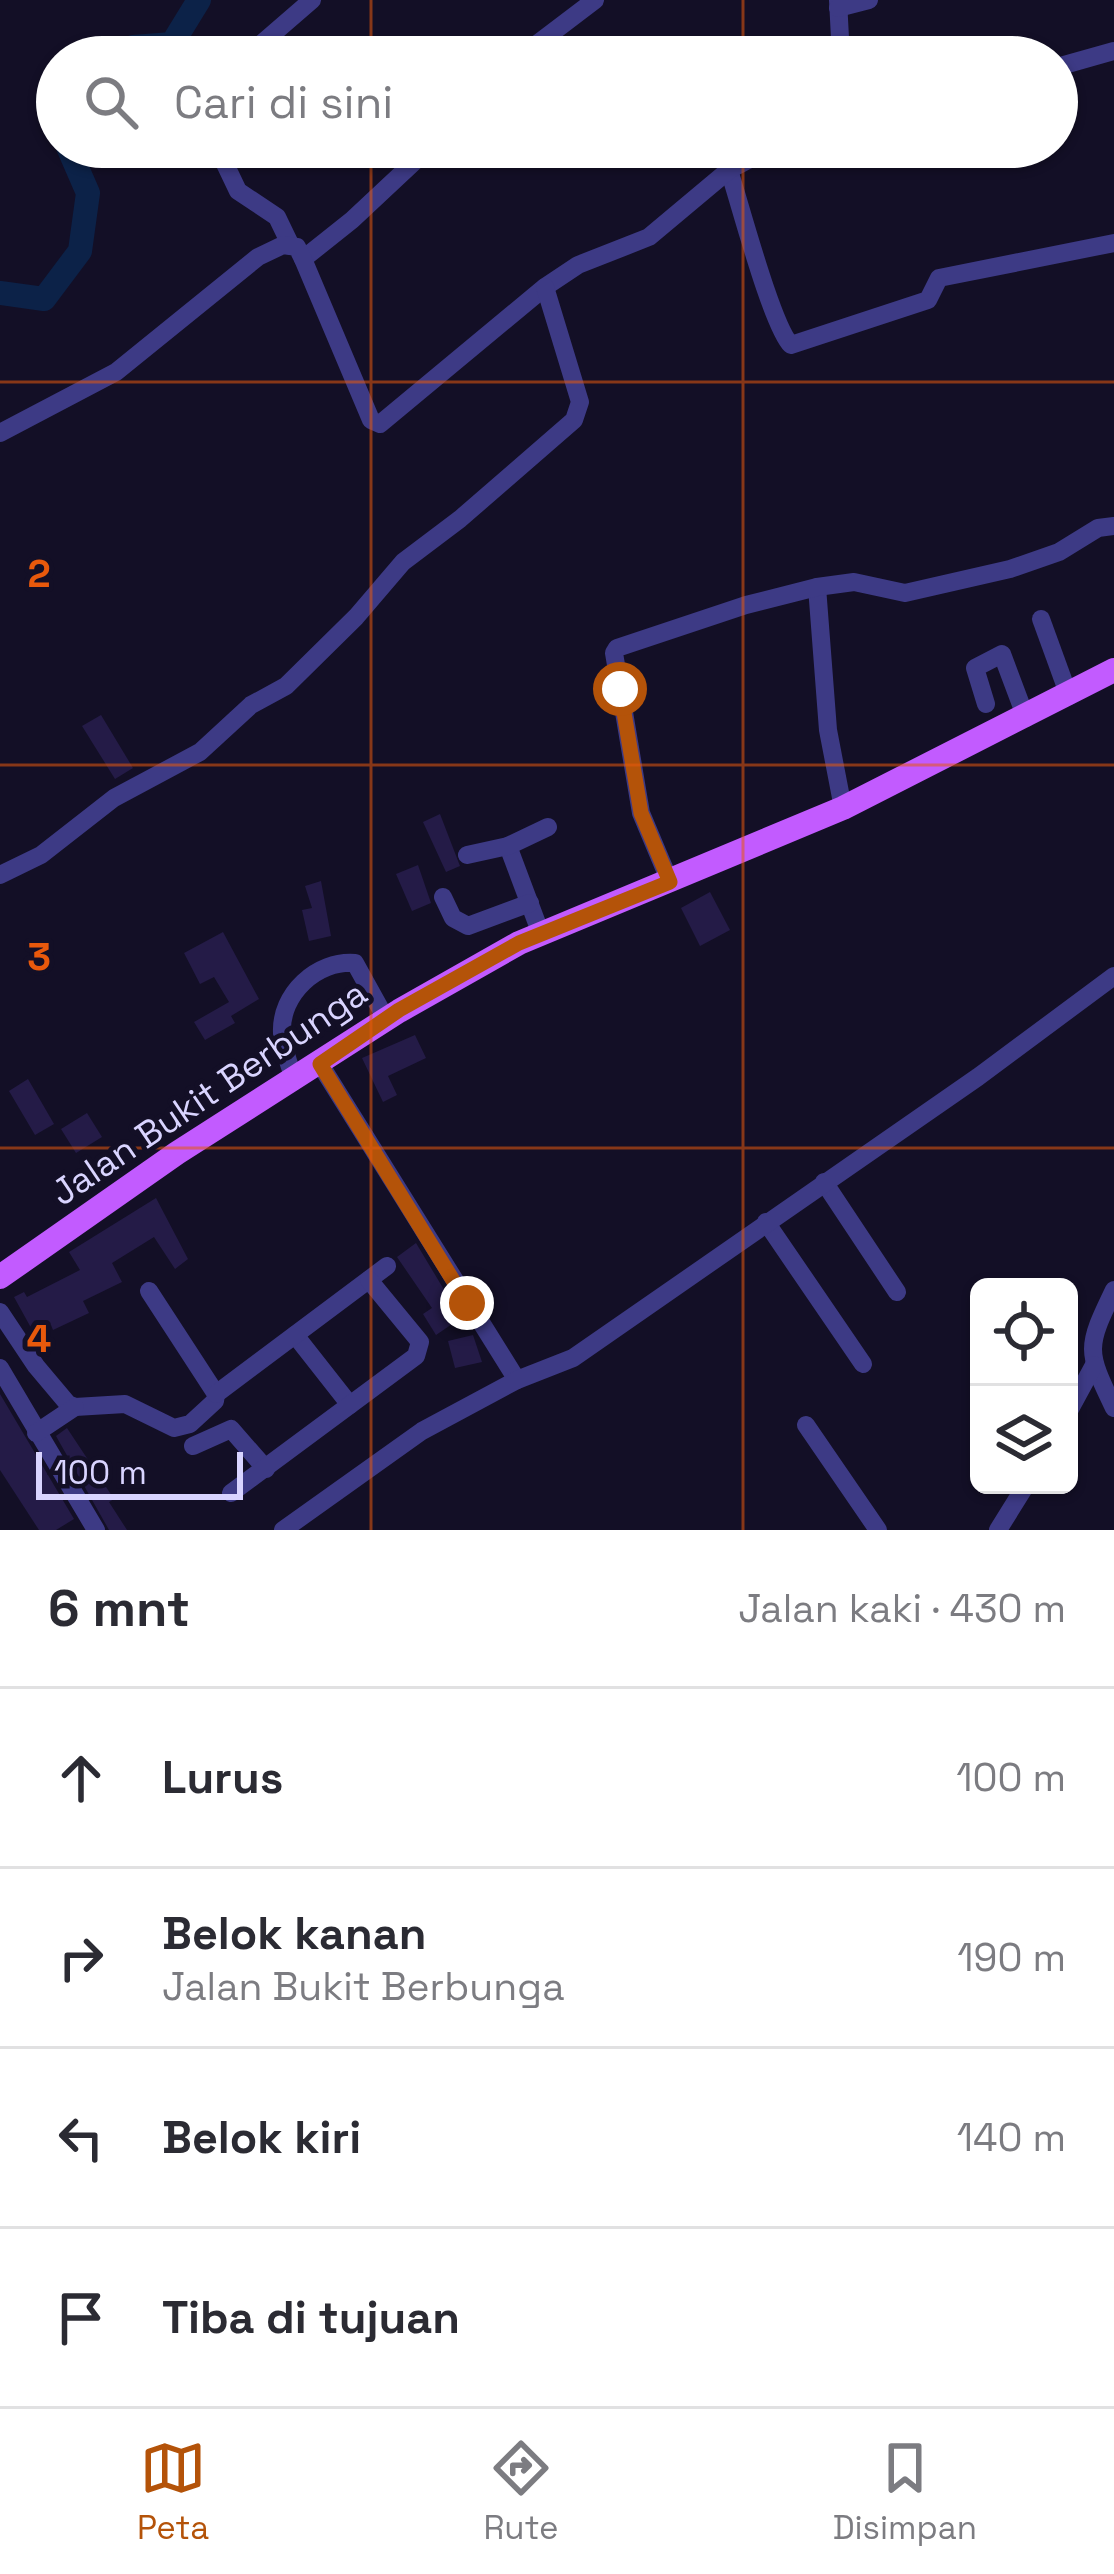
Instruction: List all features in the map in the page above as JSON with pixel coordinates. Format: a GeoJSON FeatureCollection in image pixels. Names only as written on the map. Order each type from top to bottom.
{"type":"FeatureCollection","features":[{"type":"Feature","properties":{"kind":"main road","name":"Jalan Bukit Berbunga"},"geometry":{"type":"LineString","coordinates":[[2,1269],[386,1019],[541,934],[843,808],[1114,670]]}},
{"type":"Feature","properties":{"kind":"street"},"geometry":{"type":"LineString","coordinates":[[270,36],[312,0]]}},
{"type":"Feature","properties":{"kind":"street"},"geometry":{"type":"LineString","coordinates":[[564,0],[570,21]]}},
{"type":"Feature","properties":{"kind":"street"},"geometry":{"type":"LineString","coordinates":[[549,36],[595,0]]}},
{"type":"Feature","properties":{"kind":"street"},"geometry":{"type":"LineString","coordinates":[[840,36],[838,4],[869,0]]}},
{"type":"Feature","properties":{"kind":"street"},"geometry":{"type":"LineString","coordinates":[[1078,61],[1114,51]]}},
{"type":"Feature","properties":{"kind":"street"},"geometry":{"type":"LineString","coordinates":[[227,168],[238,191],[277,217],[374,424],[380,424],[545,287],[578,265],[649,237],[733,168]]}},
{"type":"Feature","properties":{"kind":"street"},"geometry":{"type":"LineString","coordinates":[[0,433],[53,402],[95,386],[236,272],[273,249],[296,252],[352,220],[408,168]]}},
{"type":"Feature","properties":{"kind":"street"},"geometry":{"type":"LineString","coordinates":[[729,170],[776,315],[791,345],[928,300],[939,278],[1114,243]]}},
{"type":"Feature","properties":{"kind":"street"},"geometry":{"type":"LineString","coordinates":[[0,874],[40,855],[114,799],[200,752],[250,705],[286,686],[403,562],[574,420],[580,402],[545,287]]}},
{"type":"Feature","properties":{"kind":"street"},"geometry":{"type":"LineString","coordinates":[[670,882],[641,813],[614,651],[746,604],[817,587],[854,582],[905,593],[1010,569],[1059,552],[1098,528],[1114,526]]}},
{"type":"Feature","properties":{"kind":"street"},"geometry":{"type":"LineString","coordinates":[[817,587],[828,730],[843,808]]}},
{"type":"Feature","properties":{"kind":"street"},"geometry":{"type":"LineString","coordinates":[[1041,619],[1069,696]]}},
{"type":"Feature","properties":{"kind":"street"},"geometry":{"type":"LineString","coordinates":[[986,704],[975,668],[1002,654],[1026,718]]}},
{"type":"Feature","properties":{"kind":"street"},"geometry":{"type":"LineString","coordinates":[[467,855],[508,846],[548,826]]}},
{"type":"Feature","properties":{"kind":"street"},"geometry":{"type":"LineString","coordinates":[[508,846],[541,934]]}},
{"type":"Feature","properties":{"kind":"street"},"geometry":{"type":"LineString","coordinates":[[443,897],[453,919],[468,926],[530,904]]}},
{"type":"Feature","properties":{"kind":"street"},"geometry":{"type":"LineString","coordinates":[[294,1078],[283,1046],[282,1019],[311,973],[338,963],[355,963],[386,1019]]}},
{"type":"Feature","properties":{"kind":"street"},"geometry":{"type":"LineString","coordinates":[[283,1530],[422,1431],[517,1380],[573,1358],[978,1077],[1114,976]]}},
{"type":"Feature","properties":{"kind":"street"},"geometry":{"type":"LineString","coordinates":[[320,1064],[517,1380]]}},
{"type":"Feature","properties":{"kind":"street"},"geometry":{"type":"LineString","coordinates":[[824,1181],[897,1292]]}},
{"type":"Feature","properties":{"kind":"street"},"geometry":{"type":"LineString","coordinates":[[766,1222],[863,1364]]}},
{"type":"Feature","properties":{"kind":"street"},"geometry":{"type":"LineString","coordinates":[[216,1394],[388,1266]]}},
{"type":"Feature","properties":{"kind":"street"},"geometry":{"type":"LineString","coordinates":[[230,1493],[420,1349],[420,1342],[369,1280]]}},
{"type":"Feature","properties":{"kind":"street"},"geometry":{"type":"LineString","coordinates":[[1114,1290],[1092,1338],[1094,1365],[1114,1408]]}},
{"type":"Feature","properties":{"kind":"street"},"geometry":{"type":"LineString","coordinates":[[36,1433],[76,1407],[125,1404],[174,1428],[200,1416],[215,1401],[216,1394],[149,1291]]}},
{"type":"Feature","properties":{"kind":"street"},"geometry":{"type":"LineString","coordinates":[[2,1322],[57,1394],[76,1407]]}},
{"type":"Feature","properties":{"kind":"street"},"geometry":{"type":"LineString","coordinates":[[296,1335],[350,1405]]}},
{"type":"Feature","properties":{"kind":"street"},"geometry":{"type":"LineString","coordinates":[[1078,1395],[1094,1365]]}},
{"type":"Feature","properties":{"kind":"street"},"geometry":{"type":"LineString","coordinates":[[0,1368],[96,1530]]}},
{"type":"Feature","properties":{"kind":"street"},"geometry":{"type":"LineString","coordinates":[[806,1425],[878,1530]]}},
{"type":"Feature","properties":{"kind":"street"},"geometry":{"type":"LineString","coordinates":[[193,1445],[231,1429],[266,1468]]}},
{"type":"Feature","properties":{"kind":"street"},"geometry":{"type":"LineString","coordinates":[[998,1530],[1021,1494]]}},
{"type":"Feature","properties":{"kind":"building"},"geometry":{"type":"Polygon","coordinates":[[[101,715],[133,768],[115,779],[82,726],[101,715]]]}},
{"type":"Feature","properties":{"kind":"building"},"geometry":{"type":"Polygon","coordinates":[[[440,814],[460,866],[446,872],[423,822],[440,814]]]}},
{"type":"Feature","properties":{"kind":"building"},"geometry":{"type":"Polygon","coordinates":[[[418,865],[431,903],[412,911],[396,874],[418,865]]]}},
{"type":"Feature","properties":{"kind":"building"},"geometry":{"type":"Polygon","coordinates":[[[321,881],[331,936],[309,941],[302,910],[312,908],[305,886],[321,881]]]}},
{"type":"Feature","properties":{"kind":"building"},"geometry":{"type":"Polygon","coordinates":[[[710,892],[730,930],[700,946],[681,908],[710,892]]]}},
{"type":"Feature","properties":{"kind":"building"},"geometry":{"type":"Polygon","coordinates":[[[223,932],[259,999],[231,1016],[235,1023],[205,1040],[194,1022],[229,1002],[214,977],[200,984],[184,953],[223,932]]]}},
{"type":"Feature","properties":{"kind":"building"},"geometry":{"type":"Polygon","coordinates":[[[415,1035],[426,1058],[388,1076],[397,1095],[383,1102],[362,1058],[415,1035]]]}},
{"type":"Feature","properties":{"kind":"building"},"geometry":{"type":"Polygon","coordinates":[[[28,1079],[54,1124],[35,1135],[9,1091],[28,1079]]]}},
{"type":"Feature","properties":{"kind":"building"},"geometry":{"type":"Polygon","coordinates":[[[87,1113],[102,1137],[76,1153],[61,1129],[87,1113]]]}},
{"type":"Feature","properties":{"kind":"building"},"geometry":{"type":"Polygon","coordinates":[[[156,1198],[188,1259],[175,1269],[154,1237],[112,1263],[122,1282],[83,1301],[89,1313],[35,1335],[14,1297],[24,1292],[27,1297],[80,1270],[69,1252],[156,1198]]]}},
{"type":"Feature","properties":{"kind":"building"},"geometry":{"type":"Polygon","coordinates":[[[416,1243],[461,1318],[436,1335],[423,1314],[432,1308],[397,1257],[416,1243]]]}},
{"type":"Feature","properties":{"kind":"building"},"geometry":{"type":"Polygon","coordinates":[[[473,1335],[482,1362],[455,1368],[448,1341],[473,1335]]]}},
{"type":"Feature","properties":{"kind":"building"},"geometry":{"type":"Polygon","coordinates":[[[0,1394],[74,1519],[56,1530],[39,1530],[0,1470],[0,1394]]]}},
{"type":"Feature","properties":{"kind":"building"},"geometry":{"type":"Polygon","coordinates":[[[67,1428],[114,1499],[109,1502],[127,1530],[109,1530],[56,1436],[67,1428]]]}},
{"type":"Feature","properties":{"kind":"waterway"},"geometry":{"type":"LineString","coordinates":[[177,36],[199,0]]}},
{"type":"Feature","properties":{"kind":"waterway"},"geometry":{"type":"LineString","coordinates":[[0,293],[44,299],[80,251],[88,193],[77,168]]}},
{"type":"Feature","properties":{"kind":"route"},"geometry":{"type":"LineString","coordinates":[[467,1303],[320,1064],[399,1010],[519,943],[670,882],[641,813],[620,689]]}}]}
